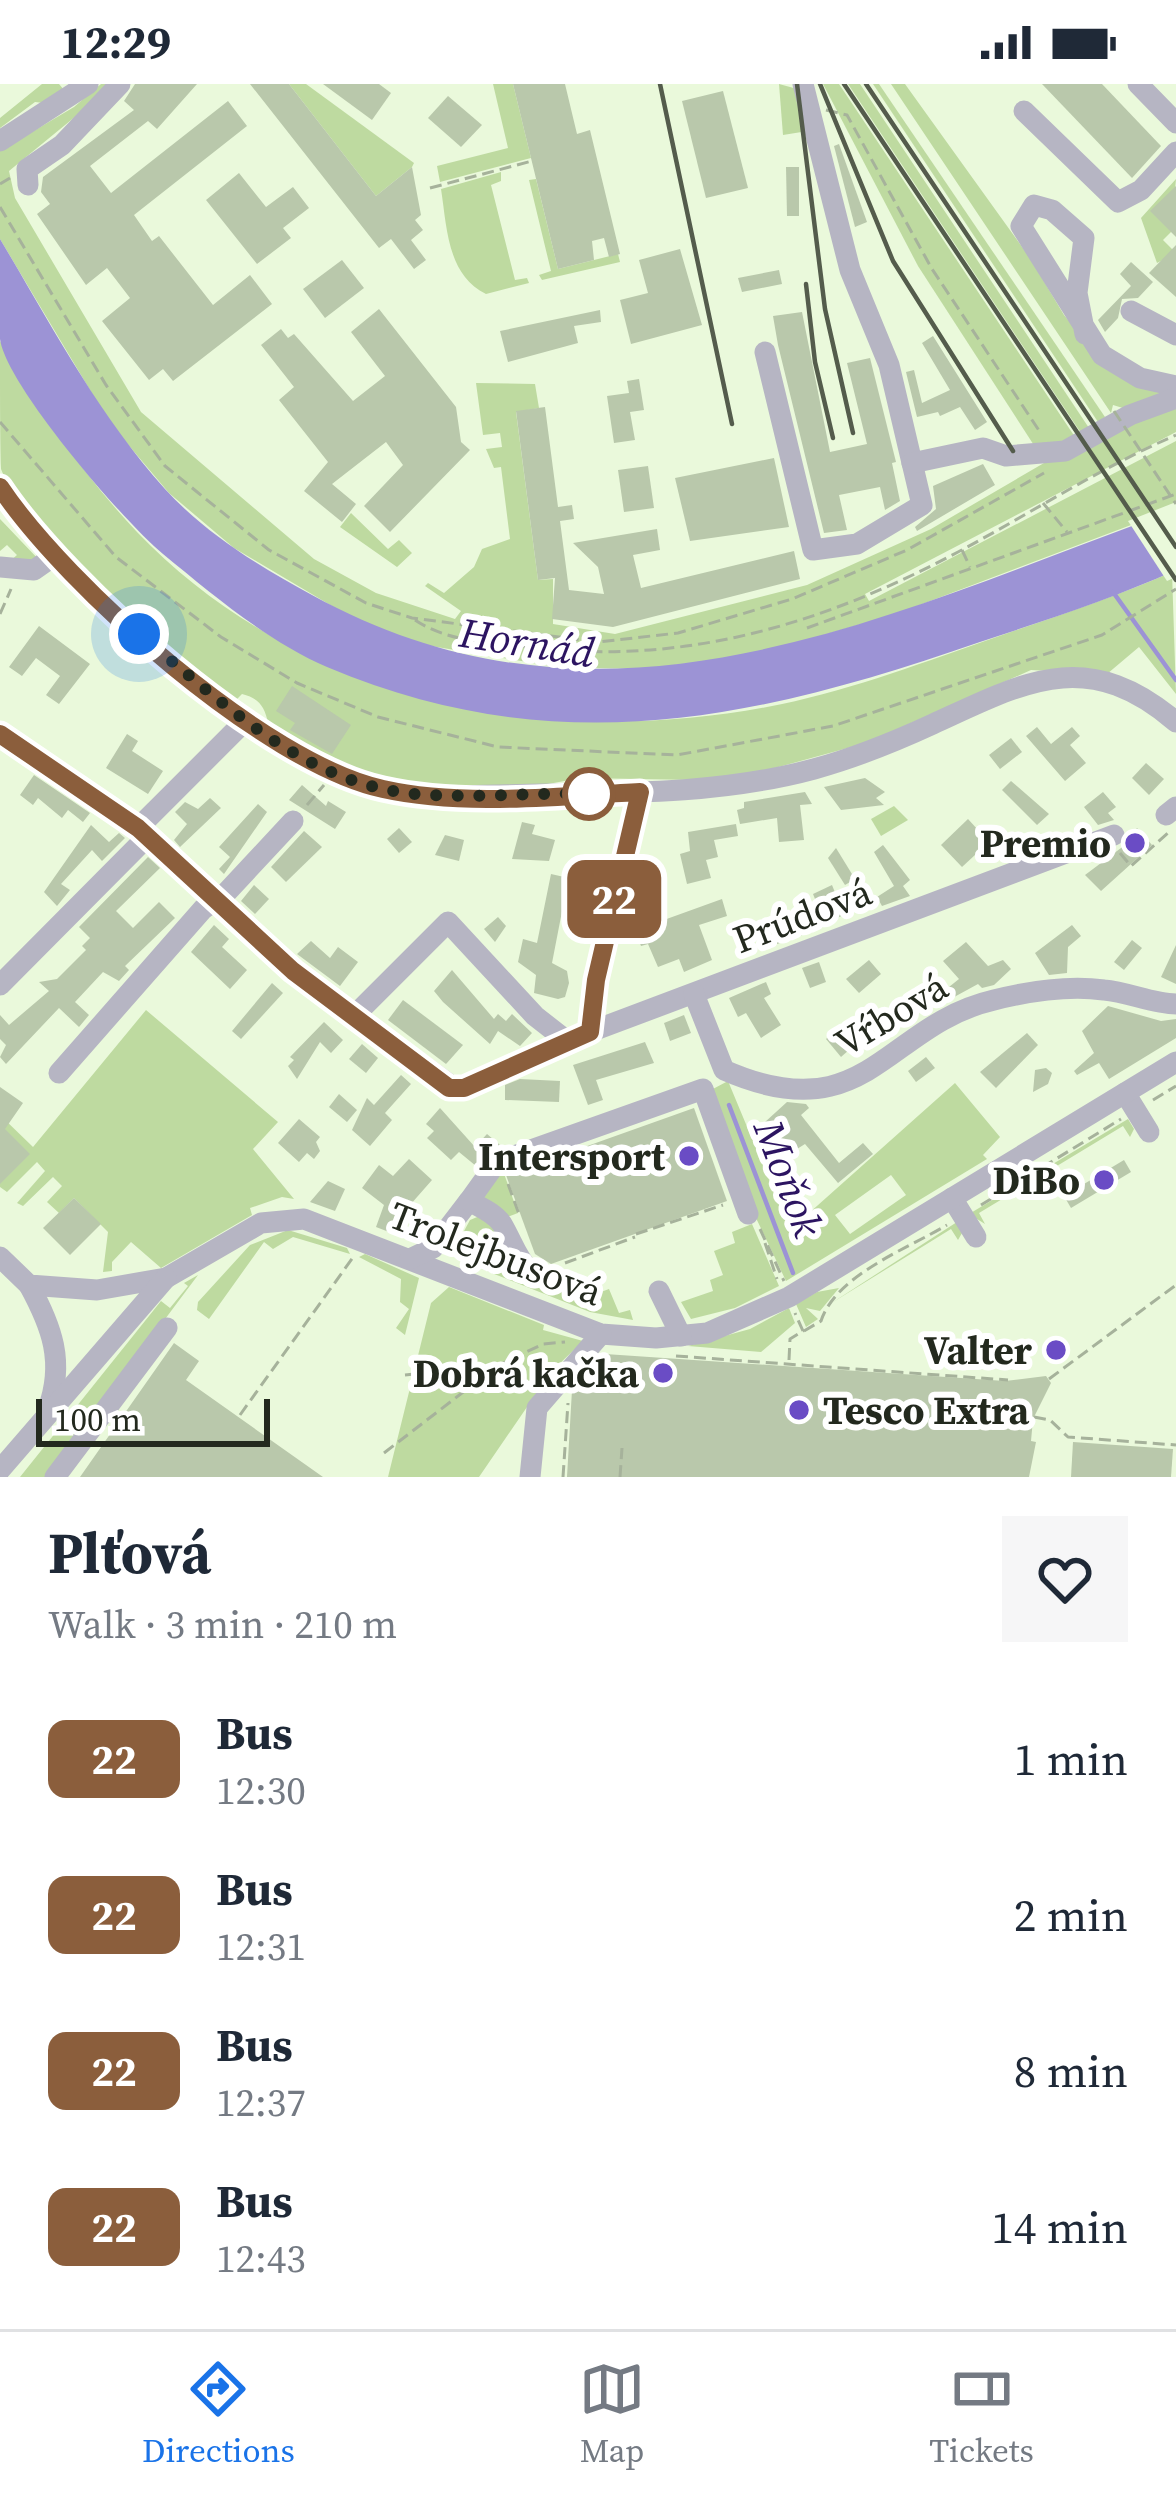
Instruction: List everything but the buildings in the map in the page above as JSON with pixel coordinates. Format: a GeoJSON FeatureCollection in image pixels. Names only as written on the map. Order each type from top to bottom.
{"type":"FeatureCollection","features":[{"type":"Feature","properties":{"kind":"street"},"geometry":{"type":"LineString","coordinates":[[0,141],[88,84]]}},
{"type":"Feature","properties":{"kind":"street"},"geometry":{"type":"LineString","coordinates":[[28,185],[27,169],[62,145],[120,84]]}},
{"type":"Feature","properties":{"kind":"street"},"geometry":{"type":"LineString","coordinates":[[765,352],[812,550],[857,544],[922,505],[889,365],[850,270],[803,84]]}},
{"type":"Feature","properties":{"kind":"street"},"geometry":{"type":"LineString","coordinates":[[1138,84],[1172,111]]}},
{"type":"Feature","properties":{"kind":"street"},"geometry":{"type":"LineString","coordinates":[[1024,111],[1118,202],[1141,190],[1176,152]]}},
{"type":"Feature","properties":{"kind":"street"},"geometry":{"type":"LineString","coordinates":[[1085,334],[1078,293],[1084,238],[1052,210],[1034,205],[1021,226],[1085,334],[1120,368],[1176,386]]}},
{"type":"Feature","properties":{"kind":"street"},"geometry":{"type":"LineString","coordinates":[[1131,311],[1176,335]]}},
{"type":"Feature","properties":{"kind":"street"},"geometry":{"type":"LineString","coordinates":[[912,463],[983,448],[1006,456],[1053,452],[1176,398]]}},
{"type":"Feature","properties":{"kind":"street"},"geometry":{"type":"LineString","coordinates":[[0,487],[54,556],[245,721],[299,758],[382,789],[446,796],[707,788],[813,769],[874,749],[1035,679],[1109,685],[1147,701],[1176,722]]}},
{"type":"Feature","properties":{"kind":"street"},"geometry":{"type":"LineString","coordinates":[[0,567],[34,570],[54,556]]}},
{"type":"Feature","properties":{"kind":"street"},"geometry":{"type":"LineString","coordinates":[[0,985],[245,721]]}},
{"type":"Feature","properties":{"kind":"street"},"geometry":{"type":"LineString","coordinates":[[0,734],[143,832],[216,901],[354,1016],[448,922],[535,1016],[567,1041]]}},
{"type":"Feature","properties":{"kind":"street"},"geometry":{"type":"LineString","coordinates":[[590,1032],[594,989],[640,792]]}},
{"type":"Feature","properties":{"kind":"street"},"geometry":{"type":"LineString","coordinates":[[58,1073],[188,926],[293,821]]}},
{"type":"Feature","properties":{"kind":"street","name":"Prúdová"},"geometry":{"type":"LineString","coordinates":[[354,1016],[449,1088],[464,1088],[590,1032],[1111,837]]}},
{"type":"Feature","properties":{"kind":"street","name":"Vŕbová"},"geometry":{"type":"LineString","coordinates":[[694,994],[722,1067],[773,1084],[842,1085],[976,1004],[1071,988],[1176,1004]]}},
{"type":"Feature","properties":{"kind":"street","name":"Trolejbusová"},"geometry":{"type":"LineString","coordinates":[[147,1290],[275,1219],[304,1219],[457,1277],[591,1337],[681,1336],[737,1323],[789,1297],[952,1198],[1130,1102],[1176,1062]]}},
{"type":"Feature","properties":{"kind":"street"},"geometry":{"type":"LineString","coordinates":[[410,1259],[433,1247],[456,1224],[485,1172],[500,1161],[703,1089],[754,1222]]}},
{"type":"Feature","properties":{"kind":"street"},"geometry":{"type":"LineString","coordinates":[[1130,1102],[1149,1132]]}},
{"type":"Feature","properties":{"kind":"street"},"geometry":{"type":"LineString","coordinates":[[952,1198],[976,1237]]}},
{"type":"Feature","properties":{"kind":"street"},"geometry":{"type":"LineString","coordinates":[[469,1201],[498,1218],[523,1267],[562,1273]]}},
{"type":"Feature","properties":{"kind":"street"},"geometry":{"type":"LineString","coordinates":[[456,1224],[451,1255],[457,1277]]}},
{"type":"Feature","properties":{"kind":"street"},"geometry":{"type":"LineString","coordinates":[[0,1257],[29,1285],[54,1336],[58,1369],[49,1409],[33,1433]]}},
{"type":"Feature","properties":{"kind":"street"},"geometry":{"type":"LineString","coordinates":[[29,1285],[76,1292],[147,1290]]}},
{"type":"Feature","properties":{"kind":"street"},"geometry":{"type":"LineString","coordinates":[[0,1470],[147,1290]]}},
{"type":"Feature","properties":{"kind":"street"},"geometry":{"type":"LineString","coordinates":[[656,1338],[654,1309],[659,1291],[681,1336]]}},
{"type":"Feature","properties":{"kind":"street"},"geometry":{"type":"LineString","coordinates":[[55,1477],[167,1328]]}},
{"type":"Feature","properties":{"kind":"street"},"geometry":{"type":"LineString","coordinates":[[530,1477],[537,1408],[591,1337]]}},
{"type":"Feature","properties":{"kind":"path"},"geometry":{"type":"LineString","coordinates":[[412,619],[598,642],[678,633],[793,599],[940,535],[1055,466],[1053,452],[932,269],[847,116],[824,110]]}},
{"type":"Feature","properties":{"kind":"path"},"geometry":{"type":"LineString","coordinates":[[430,188],[532,160]]}},
{"type":"Feature","properties":{"kind":"path"},"geometry":{"type":"LineString","coordinates":[[507,167],[510,179]]}},
{"type":"Feature","properties":{"kind":"path"},"geometry":{"type":"LineString","coordinates":[[0,207],[106,385],[164,466],[269,550],[366,603],[467,639],[646,655],[736,641],[811,619],[962,550],[1043,503],[1175,438]]}},
{"type":"Feature","properties":{"kind":"path"},"geometry":{"type":"LineString","coordinates":[[1114,411],[1176,504]]}},
{"type":"Feature","properties":{"kind":"path"},"geometry":{"type":"LineString","coordinates":[[0,422],[116,557],[221,637],[297,683],[378,717],[498,747],[655,756],[787,736],[922,698],[1122,624],[1176,589]]}},
{"type":"Feature","properties":{"kind":"path"},"geometry":{"type":"LineString","coordinates":[[807,628],[1176,494]]}},
{"type":"Feature","properties":{"kind":"path"},"geometry":{"type":"LineString","coordinates":[[1043,503],[1068,533]]}},
{"type":"Feature","properties":{"kind":"path"},"geometry":{"type":"LineString","coordinates":[[962,550],[971,568]]}},
{"type":"Feature","properties":{"kind":"path"},"geometry":{"type":"LineString","coordinates":[[312,780],[341,792]]}},
{"type":"Feature","properties":{"kind":"path"},"geometry":{"type":"LineString","coordinates":[[293,821],[324,785]]}},
{"type":"Feature","properties":{"kind":"path"},"geometry":{"type":"LineString","coordinates":[[1111,837],[1131,866],[1173,816]]}},
{"type":"Feature","properties":{"kind":"path"},"geometry":{"type":"LineString","coordinates":[[1130,1102],[1176,1086]]}},
{"type":"Feature","properties":{"kind":"path"},"geometry":{"type":"LineString","coordinates":[[500,1161],[524,1227]]}},
{"type":"Feature","properties":{"kind":"path"},"geometry":{"type":"LineString","coordinates":[[562,1273],[636,1235],[736,1201],[754,1222],[785,1284]]}},
{"type":"Feature","properties":{"kind":"path"},"geometry":{"type":"LineString","coordinates":[[754,1222],[776,1277]]}},
{"type":"Feature","properties":{"kind":"path"},"geometry":{"type":"LineString","coordinates":[[240,1415],[357,1250]]}},
{"type":"Feature","properties":{"kind":"path"},"geometry":{"type":"LineString","coordinates":[[1048,1379],[1176,1285]]}},
{"type":"Feature","properties":{"kind":"path"},"geometry":{"type":"LineString","coordinates":[[384,1453],[499,1365],[543,1344],[591,1337]]}},
{"type":"Feature","properties":{"kind":"path"},"geometry":{"type":"LineString","coordinates":[[405,1375],[499,1365]]}},
{"type":"Feature","properties":{"kind":"path"},"geometry":{"type":"LineString","coordinates":[[562,1477],[569,1386]]}},
{"type":"Feature","properties":{"kind":"path"},"geometry":{"type":"LineString","coordinates":[[1034,1417],[1051,1420],[1068,1437],[1176,1445]]}},
{"type":"Feature","properties":{"kind":"path"},"geometry":{"type":"LineString","coordinates":[[620,1477],[622,1448]]}},
{"type":"Feature","properties":{"kind":"green space"},"geometry":{"type":"Polygon","coordinates":[[[42,84],[59,84],[64,90],[44,103],[35,102],[0,128],[0,118],[42,84]]]}},
{"type":"Feature","properties":{"kind":"green space"},"geometry":{"type":"Polygon","coordinates":[[[101,84],[115,84],[9,171],[15,198],[141,412],[314,559],[376,593],[455,619],[461,611],[425,586],[428,583],[444,593],[474,567],[482,549],[510,539],[501,467],[494,468],[486,449],[502,447],[500,433],[483,435],[476,383],[535,384],[539,408],[516,412],[538,580],[553,579],[553,624],[615,634],[807,585],[931,529],[1044,463],[1176,404],[1176,432],[865,594],[869,601],[1176,441],[1176,508],[896,614],[755,655],[643,669],[557,667],[413,643],[342,612],[234,548],[169,493],[109,422],[0,239],[0,151],[74,107],[101,84]]]}},
{"type":"Feature","properties":{"kind":"green space"},"geometry":{"type":"Polygon","coordinates":[[[289,84],[306,84],[414,163],[412,167],[376,196],[289,84]]]}},
{"type":"Feature","properties":{"kind":"green space"},"geometry":{"type":"Polygon","coordinates":[[[493,84],[513,84],[531,158],[440,182],[437,166],[508,148],[493,84]]]}},
{"type":"Feature","properties":{"kind":"green space"},"geometry":{"type":"Polygon","coordinates":[[[779,84],[801,90],[814,130],[783,135],[779,84]]]}},
{"type":"Feature","properties":{"kind":"green space"},"geometry":{"type":"Polygon","coordinates":[[[823,84],[839,84],[1075,437],[1037,450],[918,266],[823,84]]]}},
{"type":"Feature","properties":{"kind":"green space"},"geometry":{"type":"Polygon","coordinates":[[[848,84],[860,84],[1089,428],[1081,433],[848,84]]]}},
{"type":"Feature","properties":{"kind":"green space"},"geometry":{"type":"Polygon","coordinates":[[[873,84],[879,84],[1105,417],[1098,422],[873,84]]]}},
{"type":"Feature","properties":{"kind":"green space"},"geometry":{"type":"Polygon","coordinates":[[[891,84],[905,84],[1030,258],[1064,315],[1095,352],[1173,392],[1126,409],[1113,405],[1111,413],[891,84]]]}},
{"type":"Feature","properties":{"kind":"green space"},"geometry":{"type":"Polygon","coordinates":[[[501,172],[501,181],[491,185],[515,280],[527,278],[529,283],[486,294],[473,286],[456,262],[441,189],[501,172]]]}},
{"type":"Feature","properties":{"kind":"green space"},"geometry":{"type":"Polygon","coordinates":[[[536,179],[558,269],[618,254],[620,262],[542,280],[539,275],[551,271],[529,180],[536,179]]]}},
{"type":"Feature","properties":{"kind":"green space"},"geometry":{"type":"Polygon","coordinates":[[[1176,179],[1171,232],[1163,240],[1176,253],[1157,263],[1141,218],[1176,179]]]}},
{"type":"Feature","properties":{"kind":"green space"},"geometry":{"type":"Polygon","coordinates":[[[0,341],[46,416],[98,487],[137,532],[201,590],[273,637],[349,673],[430,699],[513,715],[598,721],[683,718],[767,707],[904,669],[1172,572],[1176,694],[1139,647],[1107,674],[1031,670],[866,743],[764,771],[695,780],[581,778],[537,786],[409,793],[329,759],[268,723],[257,701],[242,694],[236,700],[177,654],[105,594],[40,528],[1,469],[0,341]]]}},
{"type":"Feature","properties":{"kind":"green space"},"geometry":{"type":"Polygon","coordinates":[[[351,513],[388,549],[399,540],[412,553],[397,567],[340,527],[351,513]]]}},
{"type":"Feature","properties":{"kind":"green space"},"geometry":{"type":"Polygon","coordinates":[[[0,519],[41,562],[8,563],[17,555],[7,545],[0,551],[0,519]]]}},
{"type":"Feature","properties":{"kind":"green space"},"geometry":{"type":"Polygon","coordinates":[[[894,806],[908,820],[881,836],[871,819],[894,806]]]}},
{"type":"Feature","properties":{"kind":"green space"},"geometry":{"type":"Polygon","coordinates":[[[146,1010],[278,1122],[253,1149],[294,1199],[282,1197],[250,1208],[252,1215],[161,1268],[131,1242],[112,1262],[112,1271],[103,1272],[108,1232],[74,1198],[59,1213],[47,1202],[62,1186],[53,1177],[23,1206],[17,1203],[45,1171],[37,1162],[7,1192],[0,1187],[0,1115],[33,1147],[146,1010]]]}},
{"type":"Feature","properties":{"kind":"green space"},"geometry":{"type":"Polygon","coordinates":[[[728,1081],[790,1230],[955,1083],[1000,1137],[983,1155],[987,1159],[786,1281],[756,1218],[711,1090],[728,1081]],[[891,1175],[835,1215],[850,1234],[906,1195],[891,1175]]]}},
{"type":"Feature","properties":{"kind":"green space"},"geometry":{"type":"Polygon","coordinates":[[[1128,1119],[1134,1129],[1130,1137],[1123,1126],[979,1213],[985,1224],[969,1214],[1128,1119]]]}},
{"type":"Feature","properties":{"kind":"green space"},"geometry":{"type":"Polygon","coordinates":[[[502,1168],[518,1213],[507,1217],[481,1196],[502,1168]]]}},
{"type":"Feature","properties":{"kind":"green space"},"geometry":{"type":"Polygon","coordinates":[[[482,1215],[558,1289],[578,1288],[582,1299],[609,1289],[619,1313],[630,1310],[633,1320],[590,1312],[464,1262],[457,1244],[470,1220],[482,1215]]]}},
{"type":"Feature","properties":{"kind":"green space"},"geometry":{"type":"Polygon","coordinates":[[[957,1222],[962,1233],[958,1240],[951,1229],[830,1304],[957,1222]]]}},
{"type":"Feature","properties":{"kind":"green space"},"geometry":{"type":"Polygon","coordinates":[[[752,1224],[779,1286],[735,1308],[691,1319],[681,1302],[713,1291],[710,1280],[723,1275],[714,1251],[735,1243],[732,1232],[752,1224]]]}},
{"type":"Feature","properties":{"kind":"green space"},"geometry":{"type":"Polygon","coordinates":[[[288,1230],[347,1248],[350,1254],[293,1237],[273,1249],[264,1242],[209,1319],[197,1310],[198,1302],[250,1245],[288,1230]]]}},
{"type":"Feature","properties":{"kind":"green space"},"geometry":{"type":"Polygon","coordinates":[[[365,1254],[419,1278],[405,1335],[396,1328],[409,1309],[400,1302],[401,1279],[359,1257],[365,1254]]]}},
{"type":"Feature","properties":{"kind":"green space"},"geometry":{"type":"Polygon","coordinates":[[[198,1275],[47,1477],[20,1477],[161,1301],[170,1308],[188,1286],[184,1283],[198,1275]]]}},
{"type":"Feature","properties":{"kind":"green space"},"geometry":{"type":"Polygon","coordinates":[[[449,1287],[544,1325],[543,1330],[583,1341],[551,1372],[479,1477],[388,1477],[431,1303],[449,1287]]]}},
{"type":"Feature","properties":{"kind":"green space"},"geometry":{"type":"Polygon","coordinates":[[[839,1288],[820,1311],[806,1308],[818,1319],[806,1327],[796,1304],[817,1292],[839,1288]]]}},
{"type":"Feature","properties":{"kind":"green space"},"geometry":{"type":"Polygon","coordinates":[[[789,1308],[795,1323],[761,1352],[688,1346],[750,1329],[789,1308]]]}},
{"type":"Feature","properties":{"kind":"shaded area"},"geometry":{"type":"Polygon","coordinates":[[[0,239],[97,399],[181,505],[234,548],[292,584],[418,641],[523,664],[626,668],[729,656],[832,632],[935,599],[1140,523],[1176,570],[1079,609],[897,669],[735,710],[655,720],[575,722],[494,715],[412,697],[327,667],[283,644],[201,585],[122,513],[44,419],[7,360],[0,339],[0,239]]]}},
{"type":"Feature","properties":{"kind":"pier"},"geometry":{"type":"Polygon","coordinates":[[[1176,502],[1176,577],[1167,581],[1128,521],[1176,502]]]}},
{"type":"Feature","properties":{"kind":"waterway"},"geometry":{"type":"LineString","coordinates":[[1113,592],[1176,680]]}},
{"type":"Feature","properties":{"kind":"waterway","name":"Moňok"},"geometry":{"type":"LineString","coordinates":[[729,1105],[793,1273]]}},
{"type":"Feature","properties":{"kind":"railway"},"geometry":{"type":"LineString","coordinates":[[660,84],[732,424]]}},
{"type":"Feature","properties":{"kind":"railway"},"geometry":{"type":"LineString","coordinates":[[797,84],[825,309],[853,433]]}},
{"type":"Feature","properties":{"kind":"railway"},"geometry":{"type":"LineString","coordinates":[[820,84],[893,261],[1013,451]]}},
{"type":"Feature","properties":{"kind":"railway"},"geometry":{"type":"LineString","coordinates":[[844,84],[1176,580]]}},
{"type":"Feature","properties":{"kind":"railway"},"geometry":{"type":"LineString","coordinates":[[866,84],[1176,547]]}},
{"type":"Feature","properties":{"kind":"railway"},"geometry":{"type":"LineString","coordinates":[[806,284],[815,362],[833,438]]}},
{"type":"Feature","properties":{"kind":"bus line","name":"22"},"geometry":{"type":"LineString","coordinates":[[0,487],[54,556],[116,615],[245,721],[299,758],[329,772],[409,794],[640,792],[596,980],[590,1032],[464,1088],[449,1088],[293,971],[138,828],[0,734]]}},
{"type":"Feature","properties":{"kind":"place","name":"Premio"},"geometry":{"type":"Point","coordinates":[1135,843]}},
{"type":"Feature","properties":{"kind":"place","name":"Intersport"},"geometry":{"type":"Point","coordinates":[689,1156]}},
{"type":"Feature","properties":{"kind":"place","name":"DiBo"},"geometry":{"type":"Point","coordinates":[1104,1180]}},
{"type":"Feature","properties":{"kind":"place","name":"Valter"},"geometry":{"type":"Point","coordinates":[1056,1350]}},
{"type":"Feature","properties":{"kind":"place","name":"Dobrá kačka"},"geometry":{"type":"Point","coordinates":[663,1373]}},
{"type":"Feature","properties":{"kind":"place","name":"Tesco Extra"},"geometry":{"type":"Point","coordinates":[799,1410]}},
{"type":"Feature","properties":{"kind":"route"},"geometry":{"type":"LineString","coordinates":[[139,634],[245,721],[299,758],[329,772],[409,794],[589,794]]}},
{"type":"Feature","properties":{"kind":"water label","name":"Hornád"},"geometry":{"type":"Point","coordinates":[527,642]}}]}
